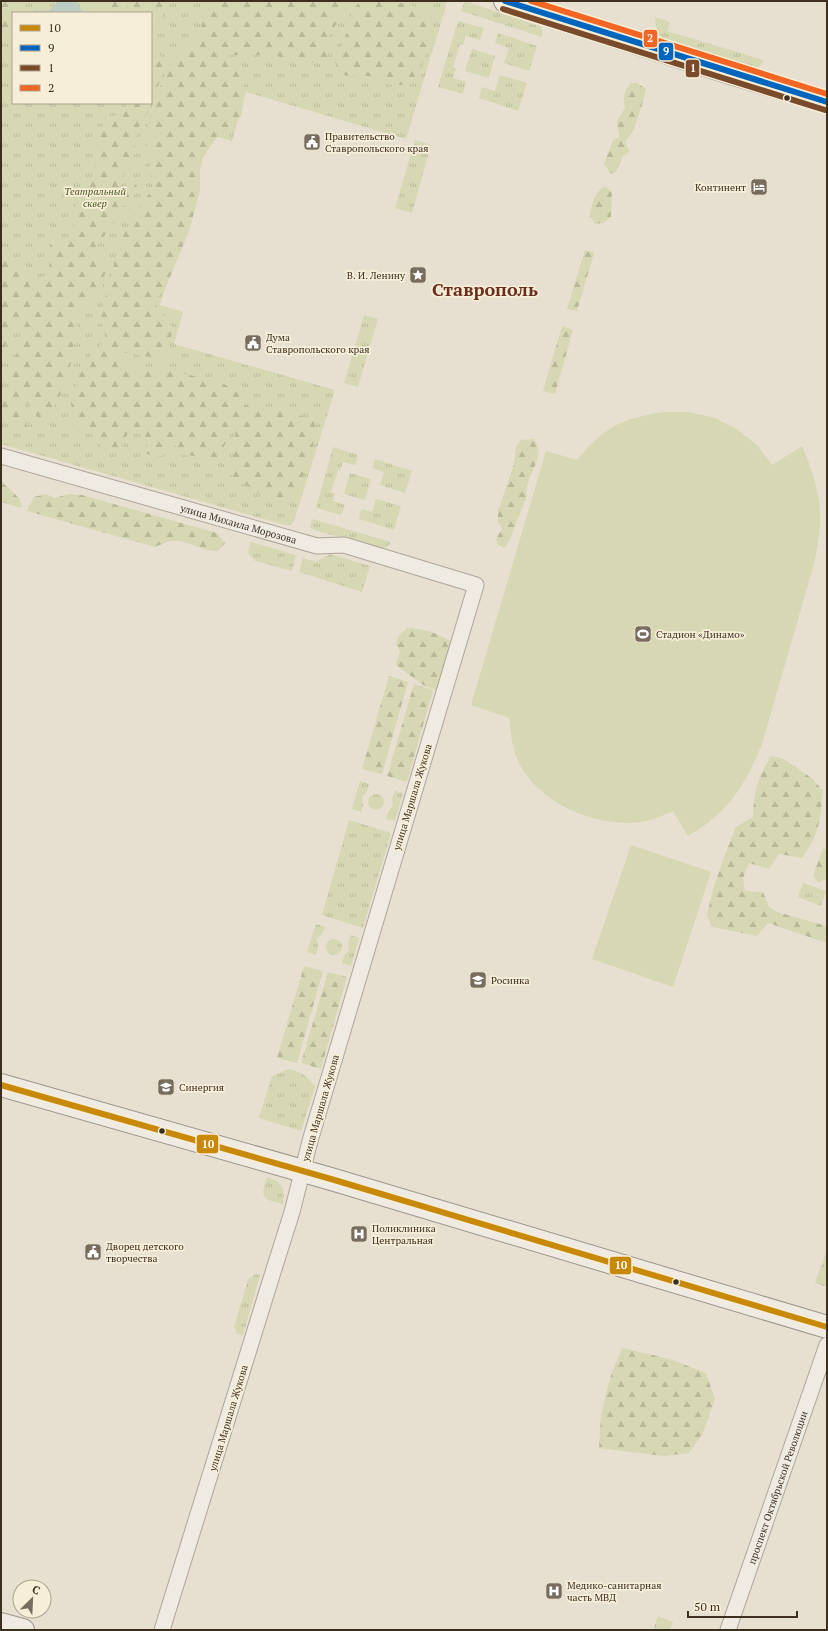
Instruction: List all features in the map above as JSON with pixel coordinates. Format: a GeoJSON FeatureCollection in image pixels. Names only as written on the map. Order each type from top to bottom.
{"type":"FeatureCollection","features":[{"type":"Feature","properties":{"kind":"main road"},"geometry":{"type":"LineString","coordinates":[[505,1],[727,72],[827,102]]}},
{"type":"Feature","properties":{"kind":"main road"},"geometry":{"type":"LineString","coordinates":[[1,1085],[827,1327]]}},
{"type":"Feature","properties":{"kind":"main road"},"geometry":{"type":"LineString","coordinates":[[1,1624],[23,1630]]}},
{"type":"Feature","properties":{"kind":"street","name":"улица Михаила Морозова"},"geometry":{"type":"LineString","coordinates":[[1,456],[317,546],[344,545],[476,585]]}},
{"type":"Feature","properties":{"kind":"street","name":"улица Маршала Жукова"},"geometry":{"type":"LineString","coordinates":[[162,1630],[274,1269],[316,1118],[476,585]]}},
{"type":"Feature","properties":{"kind":"street","name":"проспект Октябрьской Революции"},"geometry":{"type":"LineString","coordinates":[[728,1630],[827,1345]]}},
{"type":"Feature","properties":{"kind":"green space","name":"Театральный сквер"},"geometry":{"type":"Polygon","coordinates":[[[1,1],[445,1],[446,6],[406,139],[246,92],[232,141],[210,135],[160,305],[183,312],[174,344],[335,390],[294,521],[290,525],[285,525],[1,444],[1,1]]]}},
{"type":"Feature","properties":{"kind":"green space"},"geometry":{"type":"Polygon","coordinates":[[[1,1],[6,1],[11,16],[12,33],[1,40],[1,1]]]}},
{"type":"Feature","properties":{"kind":"green space"},"geometry":{"type":"Polygon","coordinates":[[[91,1],[164,1],[162,21],[153,24],[152,12],[130,12],[127,5],[122,12],[100,12],[98,5],[91,1]]]}},
{"type":"Feature","properties":{"kind":"green space"},"geometry":{"type":"Polygon","coordinates":[[[212,1],[352,1],[329,35],[328,56],[322,64],[271,55],[223,55],[245,69],[242,113],[234,128],[218,135],[200,162],[200,191],[189,231],[164,292],[157,297],[157,307],[173,328],[168,352],[162,359],[121,352],[123,362],[132,367],[165,370],[219,381],[236,391],[246,406],[276,409],[315,420],[312,450],[295,498],[283,501],[265,497],[229,474],[226,470],[236,443],[233,427],[217,461],[209,466],[195,456],[182,455],[175,445],[163,456],[147,454],[146,437],[137,428],[130,428],[120,451],[101,448],[98,431],[93,435],[74,428],[71,403],[80,367],[106,339],[101,315],[119,244],[138,208],[153,189],[149,170],[151,154],[146,146],[152,136],[163,133],[147,129],[154,103],[169,66],[196,38],[212,1]]]}},
{"type":"Feature","properties":{"kind":"green space"},"geometry":{"type":"Polygon","coordinates":[[[360,1],[379,1],[412,5],[429,14],[434,21],[426,52],[418,72],[411,80],[403,85],[393,85],[373,77],[353,77],[339,73],[335,61],[346,34],[349,31],[352,15],[360,1]]]}},
{"type":"Feature","properties":{"kind":"green space"},"geometry":{"type":"Polygon","coordinates":[[[465,1],[539,26],[542,29],[542,37],[461,11],[465,1]]]}},
{"type":"Feature","properties":{"kind":"green space"},"geometry":{"type":"Polygon","coordinates":[[[655,17],[670,22],[667,31],[764,60],[759,67],[755,69],[663,40],[657,32],[655,17]]]}},
{"type":"Feature","properties":{"kind":"green space"},"geometry":{"type":"Polygon","coordinates":[[[458,21],[484,28],[480,40],[466,36],[463,45],[460,44],[453,67],[456,68],[453,78],[466,82],[463,94],[438,87],[458,21]]]}},
{"type":"Feature","properties":{"kind":"green space"},"geometry":{"type":"Polygon","coordinates":[[[498,33],[537,46],[529,71],[504,63],[509,48],[495,43],[498,33]]]}},
{"type":"Feature","properties":{"kind":"green space"},"geometry":{"type":"Polygon","coordinates":[[[152,48],[164,59],[164,69],[152,102],[152,48]]]}},
{"type":"Feature","properties":{"kind":"green space"},"geometry":{"type":"Polygon","coordinates":[[[472,49],[495,56],[489,78],[465,71],[472,49]]]}},
{"type":"Feature","properties":{"kind":"green space"},"geometry":{"type":"Polygon","coordinates":[[[500,75],[527,83],[518,111],[479,98],[482,87],[495,91],[500,75]]]}},
{"type":"Feature","properties":{"kind":"green space"},"geometry":{"type":"Polygon","coordinates":[[[631,83],[637,83],[646,89],[634,129],[625,142],[629,150],[628,153],[623,156],[616,172],[611,174],[604,164],[613,140],[619,138],[617,121],[625,108],[625,95],[631,83]]]}},
{"type":"Feature","properties":{"kind":"green space"},"geometry":{"type":"Polygon","coordinates":[[[127,104],[151,104],[138,128],[133,156],[121,182],[118,218],[95,248],[106,267],[101,294],[92,297],[79,311],[68,380],[53,409],[44,419],[38,418],[25,400],[22,391],[18,402],[27,420],[26,427],[8,423],[1,417],[1,406],[10,385],[14,359],[26,336],[24,323],[16,325],[3,353],[1,363],[1,321],[4,320],[1,315],[1,256],[6,253],[9,254],[19,274],[38,280],[49,273],[51,241],[73,237],[75,231],[70,215],[95,172],[99,131],[108,117],[122,114],[127,104]]]}},
{"type":"Feature","properties":{"kind":"green space"},"geometry":{"type":"Polygon","coordinates":[[[415,140],[431,145],[412,213],[395,208],[415,140]]]}},
{"type":"Feature","properties":{"kind":"green space"},"geometry":{"type":"Polygon","coordinates":[[[127,183],[137,185],[130,208],[121,205],[127,183]]]}},
{"type":"Feature","properties":{"kind":"green space"},"geometry":{"type":"Polygon","coordinates":[[[605,186],[612,193],[611,217],[603,223],[595,224],[590,216],[592,203],[598,192],[605,186]]]}},
{"type":"Feature","properties":{"kind":"green space"},"geometry":{"type":"Polygon","coordinates":[[[585,250],[594,253],[577,311],[567,309],[585,250]]]}},
{"type":"Feature","properties":{"kind":"green space"},"geometry":{"type":"Polygon","coordinates":[[[364,315],[378,319],[358,387],[344,383],[364,315]]]}},
{"type":"Feature","properties":{"kind":"green space"},"geometry":{"type":"Polygon","coordinates":[[[562,326],[573,330],[555,394],[543,391],[562,326]]]}},
{"type":"Feature","properties":{"kind":"green space","name":"Стадион «Динамо»"},"geometry":{"type":"Polygon","coordinates":[[[662,412],[689,412],[715,418],[738,430],[758,446],[772,465],[802,446],[817,490],[820,517],[814,564],[762,744],[756,759],[742,786],[725,808],[714,818],[688,836],[673,811],[647,821],[630,823],[611,822],[575,812],[558,803],[530,780],[520,765],[511,736],[509,718],[471,705],[546,451],[577,460],[596,439],[614,426],[635,418],[662,412]]]}},
{"type":"Feature","properties":{"kind":"green space"},"geometry":{"type":"Polygon","coordinates":[[[534,439],[538,446],[539,453],[527,488],[527,496],[505,548],[498,545],[496,539],[502,529],[498,522],[498,511],[514,464],[516,448],[520,440],[534,439]]]}},
{"type":"Feature","properties":{"kind":"green space"},"geometry":{"type":"Polygon","coordinates":[[[333,447],[358,455],[355,465],[343,462],[340,471],[338,470],[331,492],[335,493],[333,501],[345,505],[341,515],[316,508],[333,447]]]}},
{"type":"Feature","properties":{"kind":"green space"},"geometry":{"type":"Polygon","coordinates":[[[375,459],[412,471],[405,493],[380,485],[384,472],[372,468],[375,459]]]}},
{"type":"Feature","properties":{"kind":"green space"},"geometry":{"type":"Polygon","coordinates":[[[350,473],[371,479],[365,500],[344,494],[350,473]]]}},
{"type":"Feature","properties":{"kind":"green space"},"geometry":{"type":"Polygon","coordinates":[[[1,481],[20,499],[22,508],[1,502],[1,481]]]}},
{"type":"Feature","properties":{"kind":"green space"},"geometry":{"type":"Polygon","coordinates":[[[46,494],[55,498],[68,494],[82,495],[217,533],[225,543],[218,551],[206,550],[177,541],[169,541],[155,547],[27,511],[34,497],[46,494]]]}},
{"type":"Feature","properties":{"kind":"green space"},"geometry":{"type":"Polygon","coordinates":[[[376,499],[401,506],[394,530],[359,519],[361,509],[372,512],[376,499]]]}},
{"type":"Feature","properties":{"kind":"green space"},"geometry":{"type":"Polygon","coordinates":[[[312,519],[391,542],[386,547],[378,548],[314,530],[310,527],[312,519]]]}},
{"type":"Feature","properties":{"kind":"green space"},"geometry":{"type":"Polygon","coordinates":[[[251,542],[296,555],[292,571],[255,561],[248,553],[251,542]]]}},
{"type":"Feature","properties":{"kind":"green space"},"geometry":{"type":"Polygon","coordinates":[[[330,554],[370,566],[362,592],[299,572],[303,558],[316,562],[330,554]]]}},
{"type":"Feature","properties":{"kind":"green space"},"geometry":{"type":"Polygon","coordinates":[[[407,628],[430,632],[451,642],[451,651],[444,662],[446,674],[440,692],[423,685],[396,665],[400,651],[396,645],[399,635],[407,628]]]}},
{"type":"Feature","properties":{"kind":"green space"},"geometry":{"type":"Polygon","coordinates":[[[389,676],[408,682],[382,774],[362,769],[389,676]]]}},
{"type":"Feature","properties":{"kind":"green space"},"geometry":{"type":"Polygon","coordinates":[[[414,684],[433,690],[407,782],[387,776],[414,684]]]}},
{"type":"Feature","properties":{"kind":"green space"},"geometry":{"type":"Polygon","coordinates":[[[771,756],[784,759],[813,779],[823,791],[820,819],[816,834],[802,858],[779,854],[769,869],[749,863],[743,878],[745,891],[763,892],[769,907],[777,912],[827,926],[827,943],[768,923],[757,936],[712,927],[707,915],[713,889],[736,827],[753,817],[757,785],[771,756]]]}},
{"type":"Feature","properties":{"kind":"green space"},"geometry":{"type":"Polygon","coordinates":[[[360,781],[369,784],[367,791],[362,797],[363,805],[361,812],[352,809],[360,781]]]}},
{"type":"Feature","properties":{"kind":"green space"},"geometry":{"type":"Polygon","coordinates":[[[395,791],[403,793],[395,821],[386,819],[388,812],[393,805],[392,798],[395,791]]]}},
{"type":"Feature","properties":{"kind":"green space"},"geometry":{"type":"Polygon","coordinates":[[[376,794],[382,796],[384,802],[382,808],[376,810],[370,808],[368,802],[370,796],[376,794]]]}},
{"type":"Feature","properties":{"kind":"green space"},"geometry":{"type":"Polygon","coordinates":[[[349,820],[391,833],[363,928],[322,915],[349,820]]]}},
{"type":"Feature","properties":{"kind":"green space"},"geometry":{"type":"Polygon","coordinates":[[[631,845],[711,872],[673,987],[592,959],[631,845]]]}},
{"type":"Feature","properties":{"kind":"green space"},"geometry":{"type":"Polygon","coordinates":[[[823,848],[827,850],[827,879],[818,882],[813,876],[823,848]]]}},
{"type":"Feature","properties":{"kind":"green space"},"geometry":{"type":"Polygon","coordinates":[[[803,883],[826,891],[821,906],[798,897],[803,883]]]}},
{"type":"Feature","properties":{"kind":"green space"},"geometry":{"type":"Polygon","coordinates":[[[316,924],[325,927],[322,934],[317,939],[318,948],[316,955],[307,952],[316,924]]]}},
{"type":"Feature","properties":{"kind":"green space"},"geometry":{"type":"Polygon","coordinates":[[[351,935],[359,938],[351,966],[342,963],[344,956],[349,950],[348,942],[351,935]]]}},
{"type":"Feature","properties":{"kind":"green space"},"geometry":{"type":"Polygon","coordinates":[[[334,939],[340,941],[342,947],[340,953],[334,955],[328,953],[326,947],[328,941],[334,939]]]}},
{"type":"Feature","properties":{"kind":"green space"},"geometry":{"type":"Polygon","coordinates":[[[304,966],[323,971],[297,1063],[277,1058],[304,966]]]}},
{"type":"Feature","properties":{"kind":"green space"},"geometry":{"type":"Polygon","coordinates":[[[328,972],[347,977],[321,1069],[301,1063],[328,972]]]}},
{"type":"Feature","properties":{"kind":"green space"},"geometry":{"type":"Polygon","coordinates":[[[289,1069],[304,1075],[315,1087],[301,1131],[259,1118],[272,1076],[289,1069]]]}},
{"type":"Feature","properties":{"kind":"green space"},"geometry":{"type":"Polygon","coordinates":[[[267,1177],[277,1181],[282,1186],[284,1193],[283,1204],[271,1201],[264,1196],[263,1193],[267,1177]]]}},
{"type":"Feature","properties":{"kind":"green space"},"geometry":{"type":"Polygon","coordinates":[[[827,1249],[827,1287],[815,1283],[827,1249]]]}},
{"type":"Feature","properties":{"kind":"green space"},"geometry":{"type":"Polygon","coordinates":[[[255,1274],[260,1275],[243,1335],[237,1334],[234,1327],[248,1280],[255,1274]]]}},
{"type":"Feature","properties":{"kind":"green space"},"geometry":{"type":"Polygon","coordinates":[[[622,1348],[670,1359],[706,1373],[715,1399],[703,1433],[689,1453],[664,1456],[599,1448],[601,1415],[610,1378],[622,1348]]]}},
{"type":"Feature","properties":{"kind":"green space"},"geometry":{"type":"Polygon","coordinates":[[[658,1616],[673,1622],[670,1630],[653,1630],[658,1616]]]}},
{"type":"Feature","properties":{"kind":"shaded area"},"geometry":{"type":"Polygon","coordinates":[[[57,1],[76,1],[82,12],[33,12],[34,10],[47,11],[55,5],[57,1]]]}},
{"type":"Feature","properties":{"kind":"transit line","name":"9"},"geometry":{"type":"LineString","coordinates":[[505,1],[827,102]]}},
{"type":"Feature","properties":{"kind":"transit line","name":"2"},"geometry":{"type":"LineString","coordinates":[[531,1],[827,94]]}},
{"type":"Feature","properties":{"kind":"transit line","name":"1"},"geometry":{"type":"LineString","coordinates":[[503,9],[825,110]]}},
{"type":"Feature","properties":{"kind":"transit line","name":"10"},"geometry":{"type":"LineString","coordinates":[[1,1085],[331,1179],[827,1327]]}},
{"type":"Feature","properties":{"kind":"place","name":"Правительство Ставропольского края"},"geometry":{"type":"Point","coordinates":[312,142]}},
{"type":"Feature","properties":{"kind":"place","name":"Континент"},"geometry":{"type":"Point","coordinates":[759,187]}},
{"type":"Feature","properties":{"kind":"place","name":"В. И. Ленину"},"geometry":{"type":"Point","coordinates":[418,275]}},
{"type":"Feature","properties":{"kind":"place","name":"Дума Ставропольского края"},"geometry":{"type":"Point","coordinates":[253,343]}},
{"type":"Feature","properties":{"kind":"place","name":"Стадион «Динамо»"},"geometry":{"type":"Point","coordinates":[643,634]}},
{"type":"Feature","properties":{"kind":"place","name":"Росинка"},"geometry":{"type":"Point","coordinates":[478,980]}},
{"type":"Feature","properties":{"kind":"place","name":"Синергия"},"geometry":{"type":"Point","coordinates":[166,1087]}},
{"type":"Feature","properties":{"kind":"place","name":"Поликлиника Центральная"},"geometry":{"type":"Point","coordinates":[359,1234]}},
{"type":"Feature","properties":{"kind":"place","name":"Дворец детского творчества"},"geometry":{"type":"Point","coordinates":[93,1252]}},
{"type":"Feature","properties":{"kind":"place","name":"Медико-санитарная часть МВД"},"geometry":{"type":"Point","coordinates":[554,1591]}},
{"type":"Feature","properties":{"kind":"district","name":"Ставрополь"},"geometry":{"type":"Point","coordinates":[485,290]}}]}
